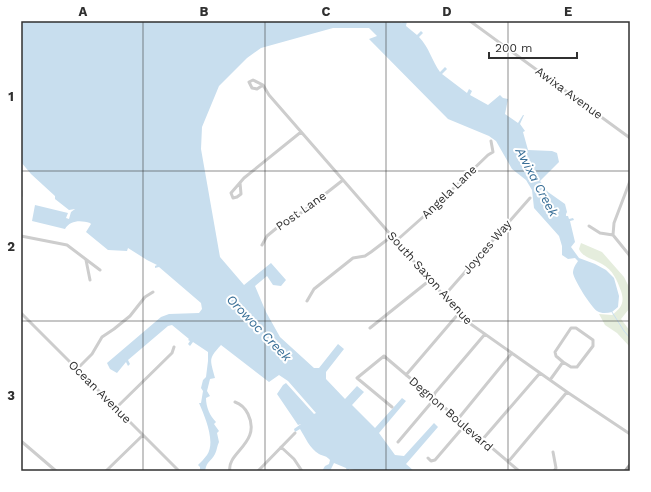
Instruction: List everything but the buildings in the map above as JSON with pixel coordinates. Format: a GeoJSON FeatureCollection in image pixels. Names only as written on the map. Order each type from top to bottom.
{"type":"FeatureCollection","features":[{"type":"Feature","properties":{"kind":"main road"},"geometry":{"type":"LineString","coordinates":[[626,471],[630,466]]}},
{"type":"Feature","properties":{"kind":"street","name":"Awixa Avenue"},"geometry":{"type":"LineString","coordinates":[[470,21],[630,138]]}},
{"type":"Feature","properties":{"kind":"street","name":"South Saxon Avenue"},"geometry":{"type":"LineString","coordinates":[[263,85],[269,95],[465,320],[567,392],[630,434]]}},
{"type":"Feature","properties":{"kind":"street"},"geometry":{"type":"LineString","coordinates":[[240,184],[240,194],[237,198],[232,198],[231,193],[250,172],[301,132]]}},
{"type":"Feature","properties":{"kind":"street","name":"Angela Lane"},"geometry":{"type":"LineString","coordinates":[[396,241],[432,209],[488,155],[494,152],[491,141]]}},
{"type":"Feature","properties":{"kind":"street","name":"Post Lane"},"geometry":{"type":"LineString","coordinates":[[262,245],[267,236],[290,218],[301,213],[343,180]]}},
{"type":"Feature","properties":{"kind":"street"},"geometry":{"type":"LineString","coordinates":[[613,235],[614,222],[630,181]]}},
{"type":"Feature","properties":{"kind":"street"},"geometry":{"type":"LineString","coordinates":[[21,191],[21,196]]}},
{"type":"Feature","properties":{"kind":"street","name":"Joyces Way"},"geometry":{"type":"LineString","coordinates":[[444,296],[530,198]]}},
{"type":"Feature","properties":{"kind":"street"},"geometry":{"type":"LineString","coordinates":[[589,226],[600,233],[613,235],[628,250],[630,256]]}},
{"type":"Feature","properties":{"kind":"street"},"geometry":{"type":"LineString","coordinates":[[21,236],[63,244],[100,270]]}},
{"type":"Feature","properties":{"kind":"street"},"geometry":{"type":"LineString","coordinates":[[307,301],[314,289],[353,258],[365,256],[392,236]]}},
{"type":"Feature","properties":{"kind":"street"},"geometry":{"type":"LineString","coordinates":[[86,260],[90,280]]}},
{"type":"Feature","properties":{"kind":"street"},"geometry":{"type":"LineString","coordinates":[[370,328],[430,280]]}},
{"type":"Feature","properties":{"kind":"street"},"geometry":{"type":"LineString","coordinates":[[77,369],[92,354],[102,337],[130,316],[145,296],[153,292]]}},
{"type":"Feature","properties":{"kind":"street"},"geometry":{"type":"LineString","coordinates":[[406,374],[459,312]]}},
{"type":"Feature","properties":{"kind":"street","name":"Ocean Avenue"},"geometry":{"type":"LineString","coordinates":[[21,313],[179,471]]}},
{"type":"Feature","properties":{"kind":"street"},"geometry":{"type":"LineString","coordinates":[[574,327],[592,339],[593,344],[575,368],[571,368],[563,362],[556,356],[555,352],[570,330],[574,327]]}},
{"type":"Feature","properties":{"kind":"street"},"geometry":{"type":"LineString","coordinates":[[398,442],[431,403],[435,393],[485,334]]}},
{"type":"Feature","properties":{"kind":"street"},"geometry":{"type":"LineString","coordinates":[[116,408],[172,353],[174,347]]}},
{"type":"Feature","properties":{"kind":"street"},"geometry":{"type":"LineString","coordinates":[[458,419],[512,353]]}},
{"type":"Feature","properties":{"kind":"street","name":"Degnon Boulevard"},"geometry":{"type":"LineString","coordinates":[[392,407],[357,378],[384,356],[519,471]]}},
{"type":"Feature","properties":{"kind":"street"},"geometry":{"type":"LineString","coordinates":[[550,380],[563,362]]}},
{"type":"Feature","properties":{"kind":"street"},"geometry":{"type":"LineString","coordinates":[[482,440],[540,373]]}},
{"type":"Feature","properties":{"kind":"street"},"geometry":{"type":"LineString","coordinates":[[508,462],[567,392]]}},
{"type":"Feature","properties":{"kind":"street"},"geometry":{"type":"LineString","coordinates":[[230,471],[230,462],[246,444],[250,431],[249,417],[246,410],[241,404],[235,402]]}},
{"type":"Feature","properties":{"kind":"street"},"geometry":{"type":"LineString","coordinates":[[428,458],[431,461],[435,460],[465,425]]}},
{"type":"Feature","properties":{"kind":"street"},"geometry":{"type":"LineString","coordinates":[[258,471],[295,433]]}},
{"type":"Feature","properties":{"kind":"street"},"geometry":{"type":"LineString","coordinates":[[108,471],[143,435]]}},
{"type":"Feature","properties":{"kind":"street"},"geometry":{"type":"LineString","coordinates":[[21,441],[56,471]]}},
{"type":"Feature","properties":{"kind":"street"},"geometry":{"type":"LineString","coordinates":[[281,447],[294,459],[302,471]]}},
{"type":"Feature","properties":{"kind":"street"},"geometry":{"type":"LineString","coordinates":[[553,452],[556,468],[554,471]]}},
{"type":"Feature","properties":{"kind":"green space"},"geometry":{"type":"Polygon","coordinates":[[[581,243],[602,252],[624,277],[629,287],[629,309],[621,319],[630,331],[630,347],[617,333],[605,325],[599,314],[612,315],[621,305],[623,299],[616,279],[606,266],[581,252],[579,249],[581,243]]]}},
{"type":"Feature","properties":{"kind":"water","name":"Orowoc Creek"},"geometry":{"type":"Polygon","coordinates":[[[21,21],[398,21],[402,23],[403,21],[407,21],[406,26],[417,35],[421,31],[423,33],[419,37],[440,72],[445,67],[447,69],[442,74],[467,93],[469,89],[472,91],[470,95],[488,105],[500,95],[503,98],[508,99],[505,114],[518,123],[524,115],[520,124],[525,131],[523,132],[528,150],[552,151],[557,153],[559,162],[540,181],[548,192],[565,204],[567,212],[566,216],[568,216],[569,219],[573,218],[574,220],[570,221],[575,242],[571,247],[579,258],[606,270],[614,278],[619,296],[618,307],[612,312],[603,313],[597,311],[591,304],[579,287],[573,273],[578,261],[575,258],[568,259],[562,255],[562,246],[559,236],[534,208],[532,190],[526,180],[512,169],[496,141],[489,136],[448,119],[369,39],[377,36],[369,28],[333,28],[261,48],[247,58],[219,86],[202,127],[201,149],[220,257],[244,285],[271,263],[286,280],[281,286],[273,285],[267,276],[255,286],[266,312],[280,337],[314,368],[319,368],[338,344],[344,349],[326,372],[326,379],[345,399],[357,386],[364,392],[352,405],[375,428],[402,398],[406,401],[379,433],[395,455],[404,456],[434,423],[438,427],[406,464],[414,471],[360,471],[349,469],[349,471],[347,471],[346,468],[334,463],[330,471],[322,471],[325,466],[329,464],[330,460],[313,449],[300,429],[295,432],[294,429],[301,424],[298,425],[277,394],[286,383],[314,414],[316,413],[288,381],[279,375],[269,382],[221,345],[214,353],[211,360],[215,378],[210,379],[207,391],[210,396],[206,398],[209,411],[216,422],[214,424],[219,431],[217,433],[219,442],[214,457],[208,463],[205,471],[200,471],[200,467],[198,465],[207,455],[210,443],[209,429],[199,403],[201,403],[203,391],[201,388],[203,380],[206,377],[208,352],[193,342],[190,346],[188,344],[190,341],[188,340],[189,339],[172,325],[168,326],[128,360],[130,364],[128,366],[126,362],[117,373],[110,369],[107,363],[161,317],[169,314],[199,313],[202,309],[201,303],[159,267],[155,268],[157,265],[128,248],[127,251],[108,250],[86,232],[91,224],[90,223],[83,221],[73,222],[65,229],[32,221],[35,205],[68,213],[66,218],[69,219],[71,212],[75,209],[69,210],[55,199],[55,196],[31,174],[21,162],[21,21]]]}},
{"type":"Feature","properties":{"kind":"waterway","name":"Awixa Creek"},"geometry":{"type":"LineString","coordinates":[[612,312],[630,338]]}}]}
